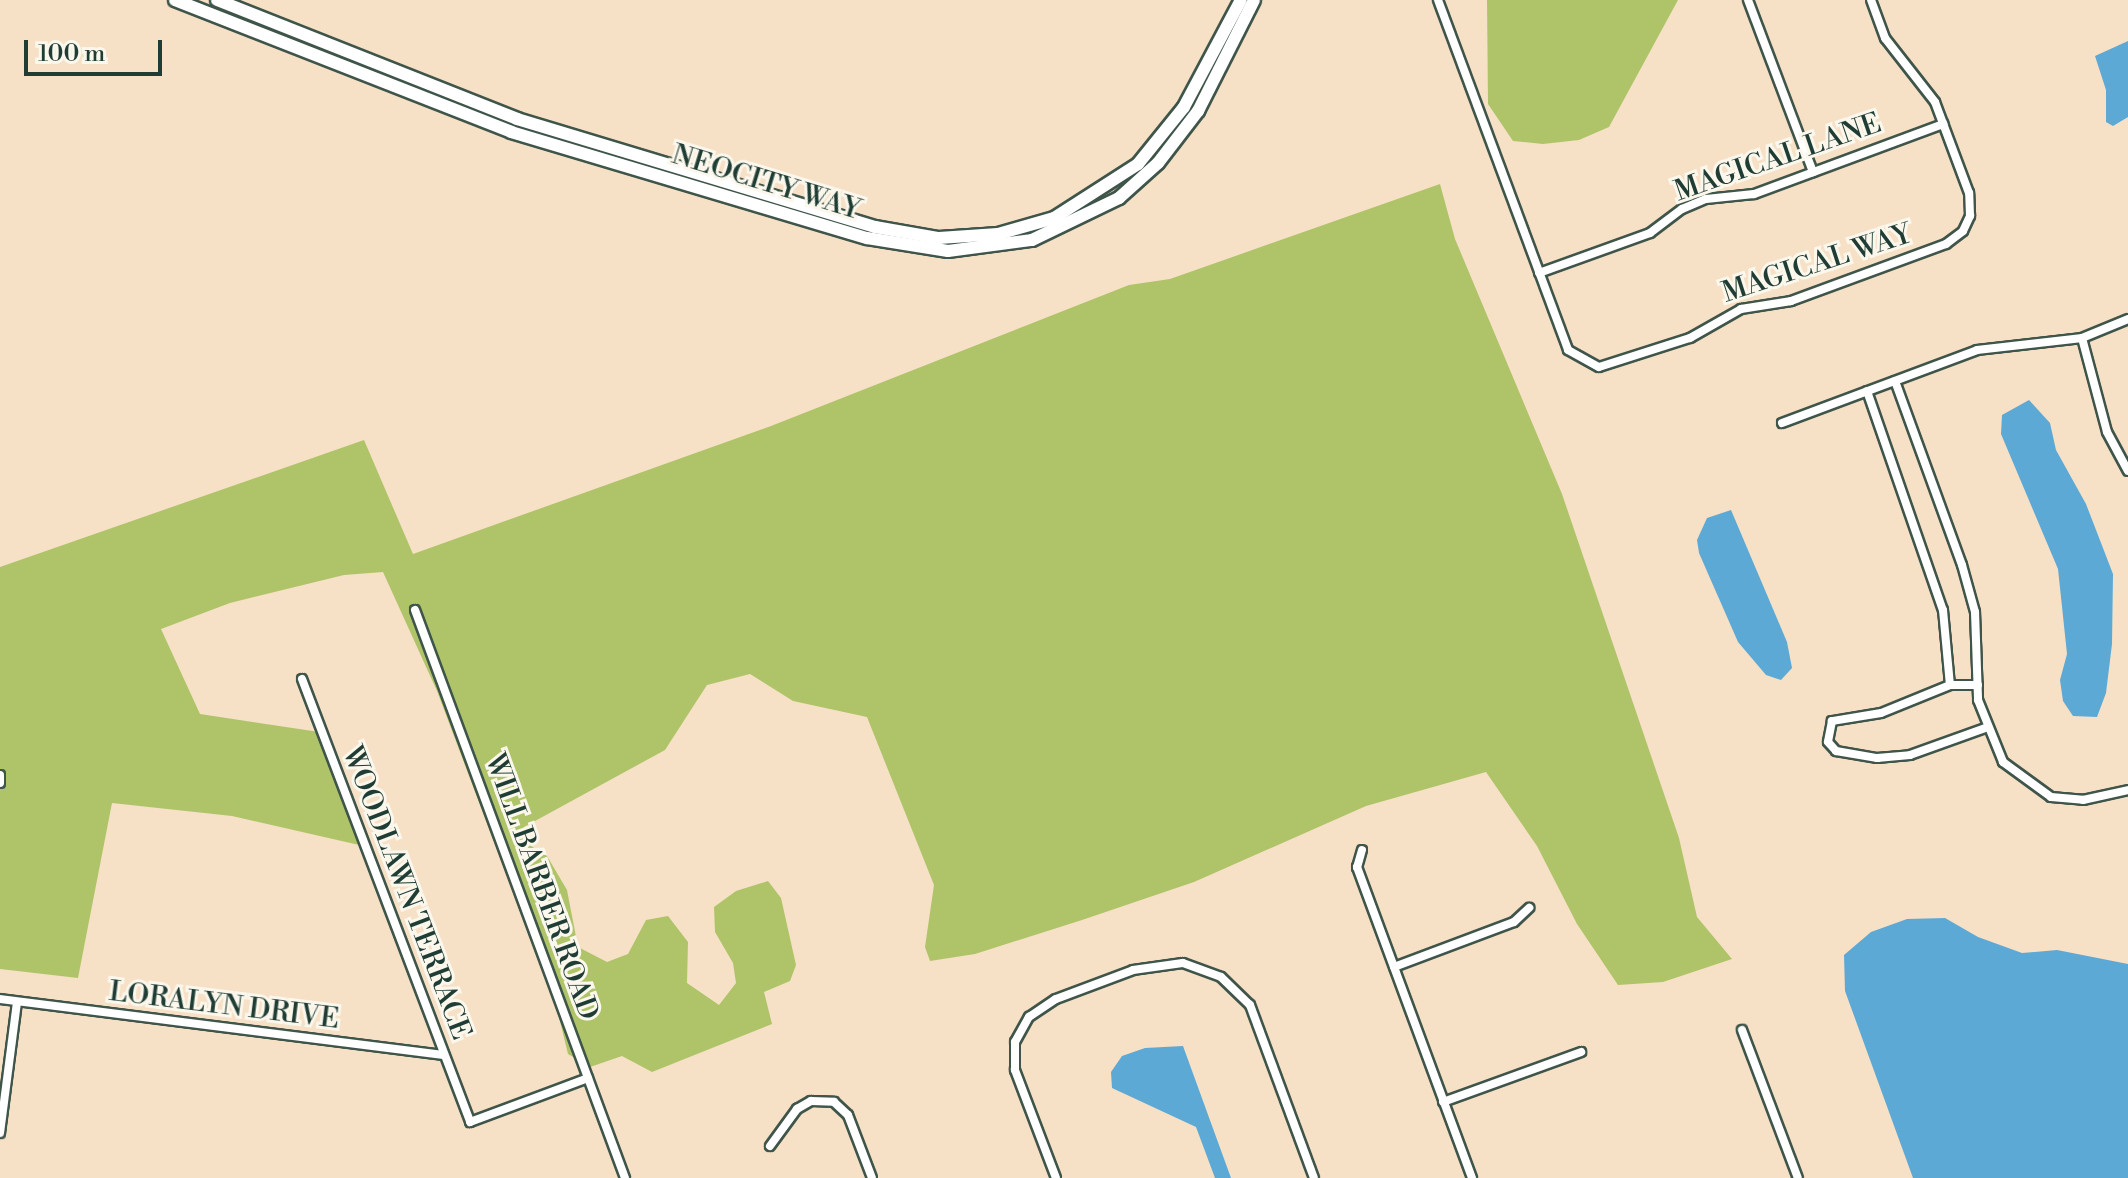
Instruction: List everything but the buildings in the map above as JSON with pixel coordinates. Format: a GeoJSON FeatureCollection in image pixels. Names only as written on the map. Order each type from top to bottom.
{"type":"FeatureCollection","features":[{"type":"Feature","properties":{"kind":"street","name":"NEOCITY WAY"},"geometry":{"type":"LineString","coordinates":[[175,0],[488,124],[893,245],[948,251],[1032,240],[1119,198],[1158,163],[1198,111],[1254,0]]}},
{"type":"Feature","properties":{"kind":"street","name":"NEOCITY WAY"},"geometry":{"type":"LineString","coordinates":[[217,0],[517,119],[875,227],[951,237],[998,234],[1054,218],[1138,164],[1184,107],[1241,0]]}},
{"type":"Feature","properties":{"kind":"street","name":"MAGICAL WAY"},"geometry":{"type":"LineString","coordinates":[[1438,0],[1568,350],[1599,367],[1690,338],[1741,309],[1791,301],[1946,244],[1970,216],[1969,193],[1935,102],[1885,38],[1871,0]]}},
{"type":"Feature","properties":{"kind":"street"},"geometry":{"type":"LineString","coordinates":[[1748,0],[1813,172]]}},
{"type":"Feature","properties":{"kind":"street","name":"MAGICAL LANE"},"geometry":{"type":"LineString","coordinates":[[1539,273],[1650,233],[1682,209],[1706,199],[1754,194],[1943,124]]}},
{"type":"Feature","properties":{"kind":"street"},"geometry":{"type":"LineString","coordinates":[[748,203],[751,188]]}},
{"type":"Feature","properties":{"kind":"street"},"geometry":{"type":"LineString","coordinates":[[948,251],[951,237]]}},
{"type":"Feature","properties":{"kind":"street"},"geometry":{"type":"LineString","coordinates":[[1782,423],[1977,350],[2082,338],[2128,319]]}},
{"type":"Feature","properties":{"kind":"street"},"geometry":{"type":"LineString","coordinates":[[2082,338],[2107,432],[2128,471]]}},
{"type":"Feature","properties":{"kind":"street"},"geometry":{"type":"LineString","coordinates":[[1895,381],[1962,565],[1975,612],[1978,685],[1985,728],[2003,762],[2051,797],[2083,800],[2128,790]]}},
{"type":"Feature","properties":{"kind":"street"},"geometry":{"type":"LineString","coordinates":[[1867,391],[1943,610],[1950,685]]}},
{"type":"Feature","properties":{"kind":"street","name":"WILL BARBER ROAD"},"geometry":{"type":"LineString","coordinates":[[415,610],[625,1178]]}},
{"type":"Feature","properties":{"kind":"street","name":"WOODLAWN TERRACE"},"geometry":{"type":"LineString","coordinates":[[302,679],[470,1122],[588,1078]]}},
{"type":"Feature","properties":{"kind":"street"},"geometry":{"type":"LineString","coordinates":[[1978,685],[1950,685],[1881,713],[1832,721],[1828,742],[1836,751],[1877,758],[1910,755],[1985,728]]}},
{"type":"Feature","properties":{"kind":"street"},"geometry":{"type":"LineString","coordinates":[[0,775],[0,783]]}},
{"type":"Feature","properties":{"kind":"street"},"geometry":{"type":"LineString","coordinates":[[1362,850],[1357,867],[1472,1178]]}},
{"type":"Feature","properties":{"kind":"street"},"geometry":{"type":"LineString","coordinates":[[1394,967],[1514,922],[1529,908]]}},
{"type":"Feature","properties":{"kind":"street"},"geometry":{"type":"LineString","coordinates":[[1056,1178],[1015,1070],[1015,1042],[1029,1017],[1056,999],[1133,970],[1183,963],[1221,977],[1250,1005],[1314,1178]]}},
{"type":"Feature","properties":{"kind":"street","name":"LORALYN DRIVE"},"geometry":{"type":"LineString","coordinates":[[0,999],[443,1055]]}},
{"type":"Feature","properties":{"kind":"street"},"geometry":{"type":"LineString","coordinates":[[0,1133],[17,1002]]}},
{"type":"Feature","properties":{"kind":"street"},"geometry":{"type":"LineString","coordinates":[[1742,1030],[1798,1178]]}},
{"type":"Feature","properties":{"kind":"street"},"geometry":{"type":"LineString","coordinates":[[1443,1102],[1581,1052]]}},
{"type":"Feature","properties":{"kind":"street"},"geometry":{"type":"LineString","coordinates":[[770,1146],[797,1109],[811,1101],[834,1102],[848,1115],[872,1178]]}},
{"type":"Feature","properties":{"kind":"green space"},"geometry":{"type":"Polygon","coordinates":[[[1487,0],[1678,0],[1609,127],[1579,140],[1543,144],[1513,141],[1488,104],[1487,0]]]}},
{"type":"Feature","properties":{"kind":"green space"},"geometry":{"type":"Polygon","coordinates":[[[1440,184],[1455,239],[1562,494],[1679,838],[1697,917],[1732,959],[1663,982],[1618,985],[1577,924],[1537,846],[1486,772],[1366,806],[1194,882],[975,954],[930,961],[925,947],[934,885],[867,717],[793,701],[750,674],[707,685],[665,750],[524,827],[523,841],[547,856],[567,890],[578,947],[607,962],[628,954],[646,920],[668,916],[688,942],[687,983],[719,1005],[736,983],[733,963],[715,932],[714,907],[736,891],[768,881],[781,898],[796,965],[790,981],[764,992],[772,1024],[652,1072],[622,1056],[590,1067],[568,1054],[557,1009],[437,691],[383,572],[344,575],[230,603],[161,629],[200,714],[326,733],[368,847],[232,816],[112,803],[78,978],[0,969],[0,567],[364,440],[413,554],[771,426],[1129,285],[1170,279],[1440,184]]]}},
{"type":"Feature","properties":{"kind":"water"},"geometry":{"type":"Polygon","coordinates":[[[2128,41],[2128,117],[2113,126],[2106,122],[2106,90],[2095,56],[2128,41]]]}},
{"type":"Feature","properties":{"kind":"water"},"geometry":{"type":"Polygon","coordinates":[[[2029,400],[2050,423],[2056,450],[2086,504],[2113,574],[2112,644],[2106,693],[2097,717],[2073,716],[2063,701],[2060,680],[2067,654],[2058,569],[2001,434],[2002,415],[2029,400]]]}},
{"type":"Feature","properties":{"kind":"water"},"geometry":{"type":"Polygon","coordinates":[[[1731,510],[1787,642],[1792,668],[1781,680],[1766,675],[1738,642],[1699,553],[1697,540],[1707,518],[1731,510]]]}},
{"type":"Feature","properties":{"kind":"water"},"geometry":{"type":"Polygon","coordinates":[[[1945,918],[1978,937],[2022,953],[2057,950],[2128,964],[2128,1178],[1913,1178],[1845,991],[1844,955],[1871,932],[1907,919],[1945,918]]]}},
{"type":"Feature","properties":{"kind":"water"},"geometry":{"type":"Polygon","coordinates":[[[1183,1046],[1231,1178],[1215,1178],[1196,1127],[1112,1088],[1111,1072],[1122,1056],[1145,1048],[1183,1046]]]}}]}
